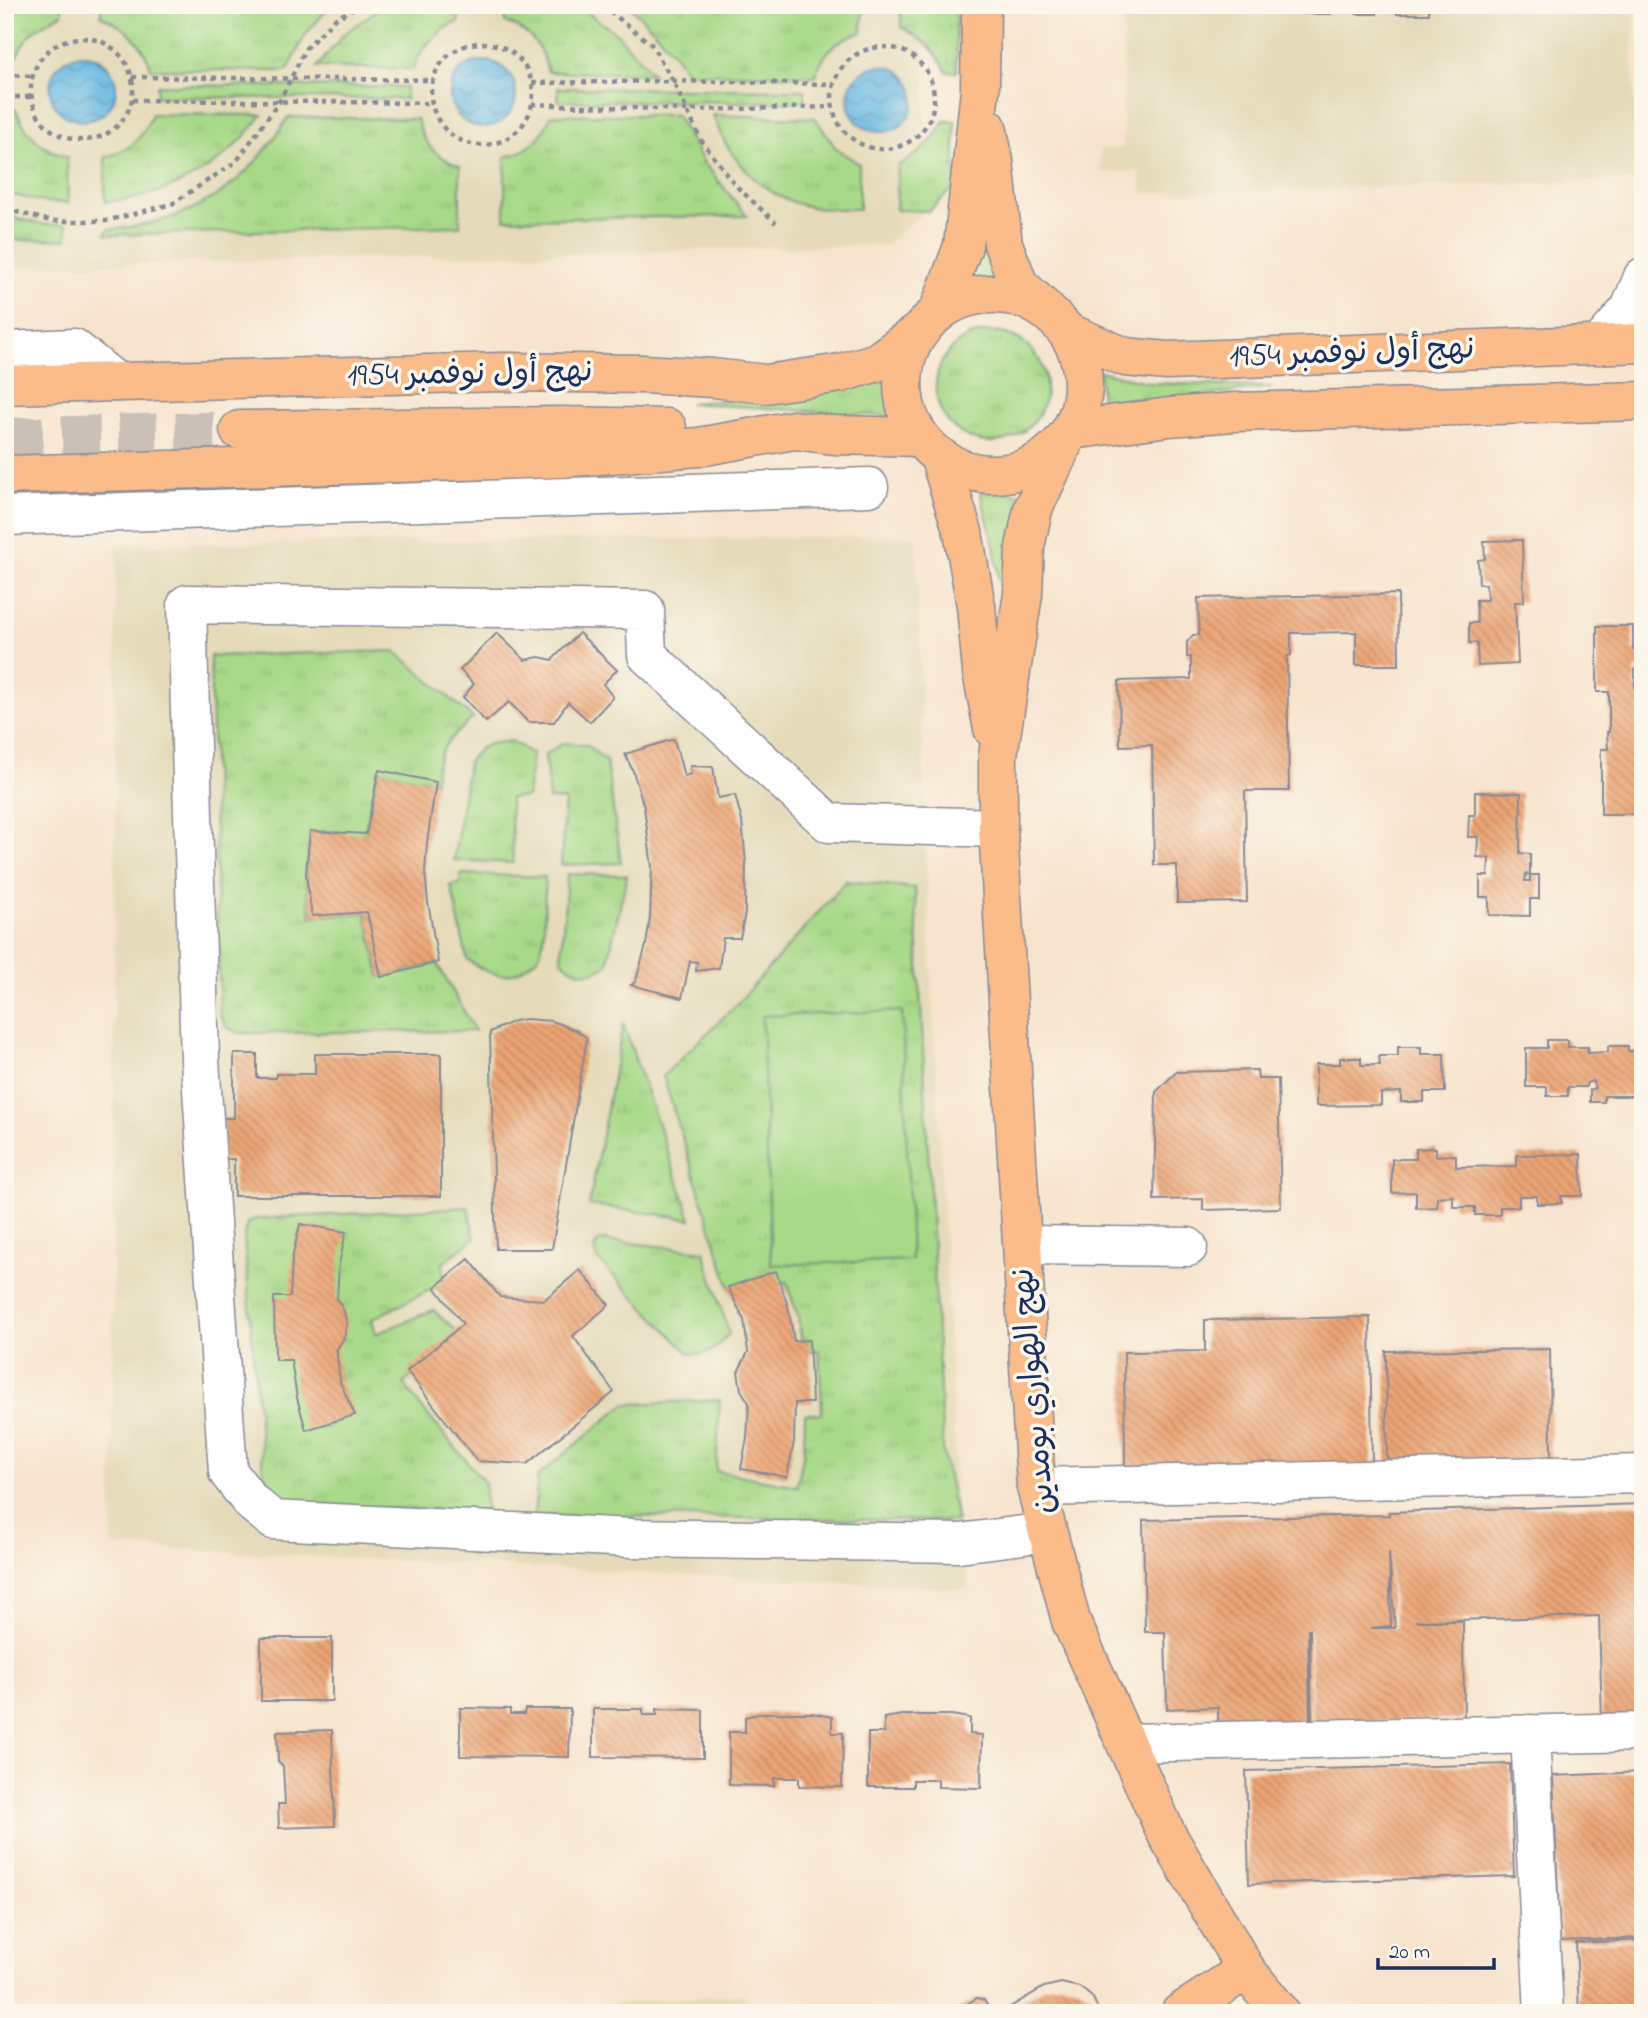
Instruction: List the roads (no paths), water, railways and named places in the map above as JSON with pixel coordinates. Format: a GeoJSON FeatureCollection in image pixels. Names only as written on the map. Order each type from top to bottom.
{"type":"FeatureCollection","features":[{"type":"Feature","properties":{"kind":"main road"},"geometry":{"type":"LineString","coordinates":[[981,5],[980,90],[963,246],[929,322],[908,355],[902,383],[906,411],[929,447],[963,532],[976,606],[982,672],[998,755]]}},
{"type":"Feature","properties":{"kind":"main road"},"geometry":{"type":"LineString","coordinates":[[980,90],[994,161],[1003,244],[1019,285],[1061,325],[1079,355],[1084,380],[1081,406],[1033,509],[1025,547],[1023,594],[998,755]]}},
{"type":"Feature","properties":{"kind":"main road"},"geometry":{"type":"LineString","coordinates":[[929,322],[960,300],[984,295],[1009,295],[1033,303],[1061,325]]}},
{"type":"Feature","properties":{"kind":"main road","name":"نهج أول نوفمبر 1954"},"geometry":{"type":"LineString","coordinates":[[5,385],[504,372],[643,374],[766,384],[841,373],[877,362],[929,322]]}},
{"type":"Feature","properties":{"kind":"main road","name":"نهج أول نوفمبر 1954"},"geometry":{"type":"LineString","coordinates":[[1061,325],[1125,357],[1167,361],[1643,343]]}},
{"type":"Feature","properties":{"kind":"main road"},"geometry":{"type":"LineString","coordinates":[[766,384],[692,391],[234,417],[794,430],[929,447],[964,470],[991,474],[1019,471],[1044,459],[1068,435]]}},
{"type":"Feature","properties":{"kind":"main road","name":"نهج أول نوفمبر 1954"},"geometry":{"type":"LineString","coordinates":[[1068,435],[1168,418],[1235,412],[1643,401]]}},
{"type":"Feature","properties":{"kind":"main road"},"geometry":{"type":"LineString","coordinates":[[5,475],[561,458],[699,447],[794,430]]}},
{"type":"Feature","properties":{"kind":"main road","name":"نهج الهواري بومدين"},"geometry":{"type":"LineString","coordinates":[[998,755],[998,828],[1037,1487],[1047,1532],[1071,1621],[1166,1833],[1246,1970],[1281,2013]]}},
{"type":"Feature","properties":{"kind":"main road"},"geometry":{"type":"LineString","coordinates":[[1180,2013],[1246,1970]]}},
{"type":"Feature","properties":{"kind":"street"},"geometry":{"type":"LineString","coordinates":[[1599,345],[1630,310],[1643,277]]}},
{"type":"Feature","properties":{"kind":"street"},"geometry":{"type":"LineString","coordinates":[[5,351],[74,348],[116,382]]}},
{"type":"Feature","properties":{"kind":"street"},"geometry":{"type":"LineString","coordinates":[[5,516],[869,487]]}},
{"type":"Feature","properties":{"kind":"street"},"geometry":{"type":"LineString","coordinates":[[998,828],[829,823],[648,654],[645,610],[187,604],[200,1060],[228,1472],[251,1502],[273,1520],[632,1538],[960,1543],[1047,1532]]}},
{"type":"Feature","properties":{"kind":"street"},"geometry":{"type":"LineString","coordinates":[[1023,1245],[1188,1247]]}},
{"type":"Feature","properties":{"kind":"street"},"geometry":{"type":"LineString","coordinates":[[1037,1487],[1643,1474]]}},
{"type":"Feature","properties":{"kind":"street"},"geometry":{"type":"LineString","coordinates":[[1126,1743],[1643,1732]]}},
{"type":"Feature","properties":{"kind":"street"},"geometry":{"type":"LineString","coordinates":[[1530,1734],[1544,2013]]}},
{"type":"Feature","properties":{"kind":"water"},"geometry":{"type":"Polygon","coordinates":[[[77,55],[89,55],[101,60],[111,70],[116,88],[114,101],[101,116],[89,121],[77,121],[65,116],[55,106],[50,94],[50,82],[55,70],[65,60],[77,55]]]}},
{"type":"Feature","properties":{"kind":"water"},"geometry":{"type":"Polygon","coordinates":[[[489,61],[507,70],[514,81],[514,107],[507,118],[496,125],[477,127],[459,118],[452,107],[450,88],[459,70],[470,63],[489,61]]]}},
{"type":"Feature","properties":{"kind":"water"},"geometry":{"type":"Polygon","coordinates":[[[875,66],[887,66],[899,71],[909,81],[914,99],[912,112],[899,127],[887,132],[875,132],[863,127],[853,117],[848,105],[848,93],[853,81],[863,71],[875,66]]]}},
{"type":"Feature","properties":{"kind":"tunnel"},"geometry":{"type":"LineString","coordinates":[[5,437],[239,430]]}}]}
